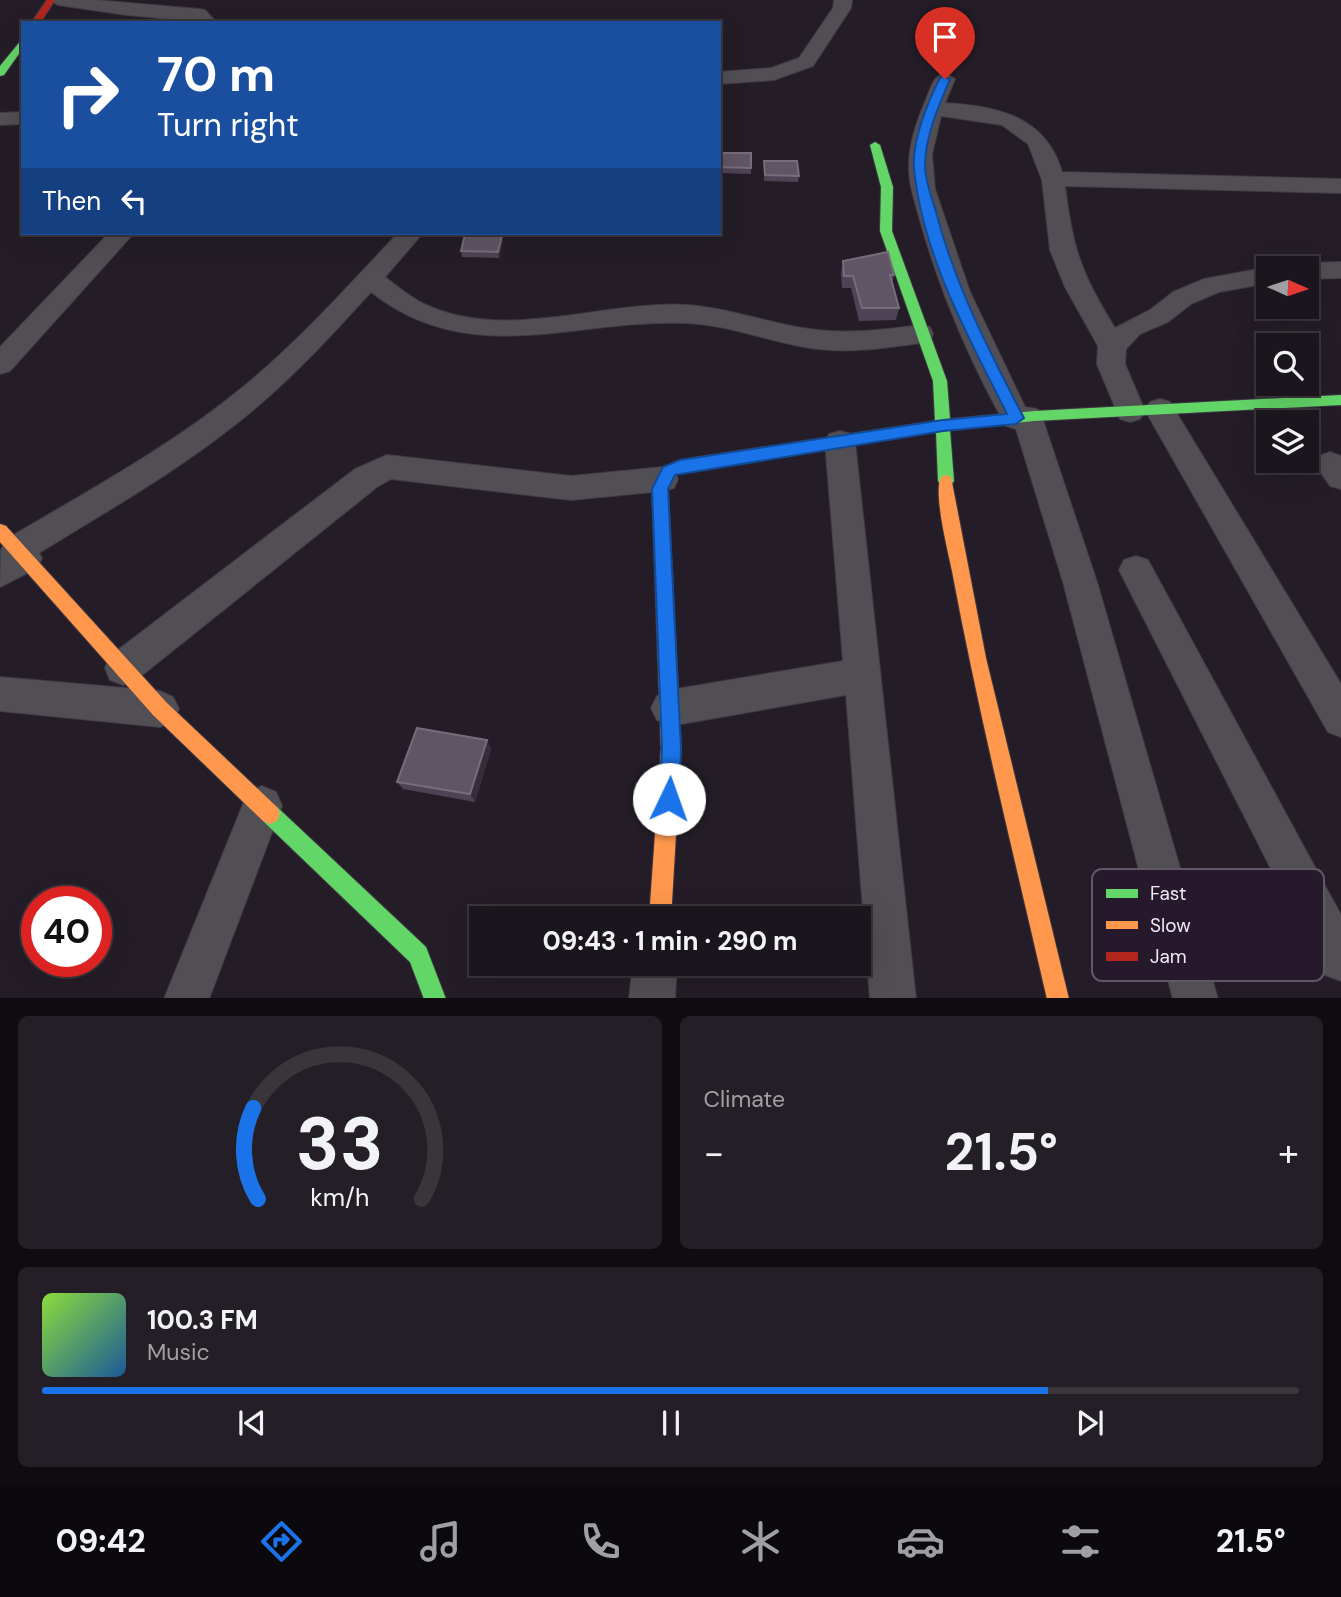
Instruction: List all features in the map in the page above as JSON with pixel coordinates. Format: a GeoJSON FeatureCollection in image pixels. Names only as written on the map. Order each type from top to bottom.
{"type":"FeatureCollection","features":[{"type":"Feature","properties":{"kind":"street"},"geometry":{"type":"LineString","coordinates":[[36,21],[51,0]]}},
{"type":"Feature","properties":{"kind":"street"},"geometry":{"type":"LineString","coordinates":[[58,0],[120,10],[204,18],[216,0]]}},
{"type":"Feature","properties":{"kind":"street"},"geometry":{"type":"LineString","coordinates":[[721,78],[774,74],[806,62],[842,8],[843,0]]}},
{"type":"Feature","properties":{"kind":"street"},"geometry":{"type":"LineString","coordinates":[[3,64],[21,42]]}},
{"type":"Feature","properties":{"kind":"street"},"geometry":{"type":"LineString","coordinates":[[945,79],[932,109],[919,166],[939,248],[970,327],[1022,418],[1080,582],[1160,869]]}},
{"type":"Feature","properties":{"kind":"street"},"geometry":{"type":"LineString","coordinates":[[932,109],[983,112],[1023,126],[1038,139],[1052,178],[1062,250],[1112,346],[1111,364],[1145,410],[1341,719]]}},
{"type":"Feature","properties":{"kind":"street"},"geometry":{"type":"LineString","coordinates":[[0,119],[21,118]]}},
{"type":"Feature","properties":{"kind":"street"},"geometry":{"type":"LineString","coordinates":[[875,145],[887,187],[886,231],[920,334],[940,381],[948,509],[977,658],[1058,998]]}},
{"type":"Feature","properties":{"kind":"street"},"geometry":{"type":"LineString","coordinates":[[1052,178],[1341,186]]}},
{"type":"Feature","properties":{"kind":"street"},"geometry":{"type":"LineString","coordinates":[[0,364],[120,235]]}},
{"type":"Feature","properties":{"kind":"street"},"geometry":{"type":"LineString","coordinates":[[409,235],[294,358],[230,413],[153,468],[10,553],[160,709],[418,955],[435,998]]}},
{"type":"Feature","properties":{"kind":"street"},"geometry":{"type":"LineString","coordinates":[[1320,271],[1341,270]]}},
{"type":"Feature","properties":{"kind":"street"},"geometry":{"type":"LineString","coordinates":[[1112,346],[1131,328],[1159,316],[1182,298],[1213,285],[1256,277]]}},
{"type":"Feature","properties":{"kind":"street"},"geometry":{"type":"LineString","coordinates":[[369,278],[419,313],[444,320],[510,330],[683,314],[718,317],[819,340],[866,342],[920,334]]}},
{"type":"Feature","properties":{"kind":"street"},"geometry":{"type":"LineString","coordinates":[[661,906],[671,749],[660,489],[669,471],[680,466],[943,425],[1145,410],[1341,400]]}},
{"type":"Feature","properties":{"kind":"street"},"geometry":{"type":"LineString","coordinates":[[840,442],[894,998]]}},
{"type":"Feature","properties":{"kind":"street"},"geometry":{"type":"LineString","coordinates":[[123,668],[366,478],[387,467],[407,467],[571,488],[663,479]]}},
{"type":"Feature","properties":{"kind":"street"},"geometry":{"type":"LineString","coordinates":[[1136,570],[1294,869]]}},
{"type":"Feature","properties":{"kind":"street"},"geometry":{"type":"LineString","coordinates":[[670,708],[862,675]]}},
{"type":"Feature","properties":{"kind":"street"},"geometry":{"type":"LineString","coordinates":[[0,694],[160,709]]}},
{"type":"Feature","properties":{"kind":"street"},"geometry":{"type":"LineString","coordinates":[[186,998],[262,806]]}},
{"type":"Feature","properties":{"kind":"street"},"geometry":{"type":"LineString","coordinates":[[1324,927],[1341,959]]}},
{"type":"Feature","properties":{"kind":"street"},"geometry":{"type":"LineString","coordinates":[[652,998],[654,976]]}},
{"type":"Feature","properties":{"kind":"street"},"geometry":{"type":"LineString","coordinates":[[1191,981],[1196,998]]}},
{"type":"Feature","properties":{"kind":"building"},"geometry":{"type":"Polygon","coordinates":[[[721,153],[751,153],[751,168],[721,167],[721,153]]]}},
{"type":"Feature","properties":{"kind":"building"},"geometry":{"type":"Polygon","coordinates":[[[764,161],[797,161],[799,176],[765,175],[764,161]]]}},
{"type":"Feature","properties":{"kind":"building"},"geometry":{"type":"Polygon","coordinates":[[[465,235],[502,235],[498,252],[461,251],[465,235]]]}},
{"type":"Feature","properties":{"kind":"building"},"geometry":{"type":"Polygon","coordinates":[[[888,252],[894,275],[890,275],[899,308],[862,308],[853,276],[844,276],[843,261],[888,252]]]}},
{"type":"Feature","properties":{"kind":"building"},"geometry":{"type":"Polygon","coordinates":[[[417,728],[487,740],[470,794],[397,782],[417,728]]]}},
{"type":"Feature","properties":{"kind":"traffic: fast"},"geometry":{"type":"LineString","coordinates":[[0,73],[21,44]]}},
{"type":"Feature","properties":{"kind":"traffic: fast"},"geometry":{"type":"LineString","coordinates":[[875,145],[887,187],[886,231],[940,381],[946,481]]}},
{"type":"Feature","properties":{"kind":"traffic: fast"},"geometry":{"type":"LineString","coordinates":[[804,447],[943,425],[1034,416],[1341,400]]}},
{"type":"Feature","properties":{"kind":"traffic: fast"},"geometry":{"type":"LineString","coordinates":[[270,814],[418,955],[435,998]]}},
{"type":"Feature","properties":{"kind":"traffic: slow"},"geometry":{"type":"LineString","coordinates":[[661,906],[671,749],[660,489],[669,471],[680,466],[804,447]]}},
{"type":"Feature","properties":{"kind":"traffic: slow"},"geometry":{"type":"LineString","coordinates":[[946,481],[948,509],[977,658],[1058,998]]}},
{"type":"Feature","properties":{"kind":"traffic: slow"},"geometry":{"type":"LineString","coordinates":[[0,531],[160,709],[270,814]]}},
{"type":"Feature","properties":{"kind":"traffic: jam"},"geometry":{"type":"LineString","coordinates":[[36,21],[51,0]]}},
{"type":"Feature","properties":{"kind":"route"},"geometry":{"type":"LineString","coordinates":[[669,799],[671,749],[660,489],[669,471],[680,466],[708,464],[943,425],[1016,418],[970,327],[939,248],[925,195],[919,166],[932,109],[945,79]]}}]}
